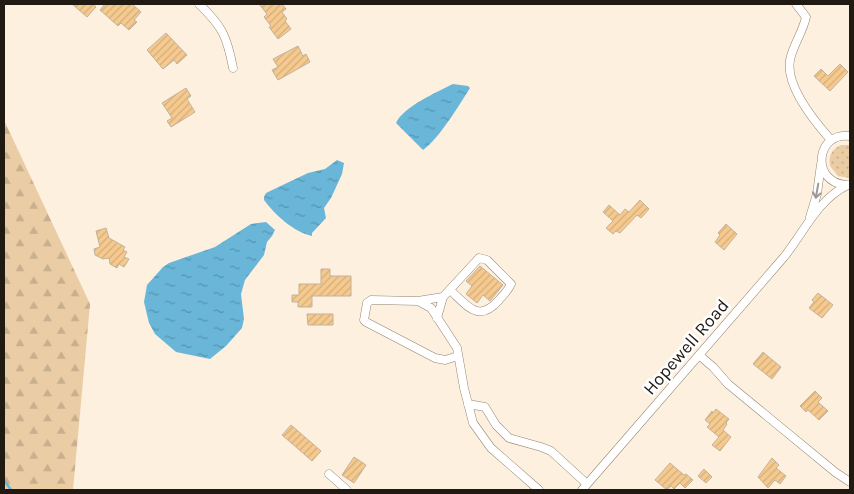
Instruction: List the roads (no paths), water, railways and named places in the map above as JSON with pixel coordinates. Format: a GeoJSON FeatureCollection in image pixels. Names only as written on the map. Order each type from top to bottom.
{"type":"FeatureCollection","features":[{"type":"Feature","properties":{"kind":"street"},"geometry":{"type":"LineString","coordinates":[[199,4],[221,28],[226,38],[233,68]]}},
{"type":"Feature","properties":{"kind":"street"},"geometry":{"type":"LineString","coordinates":[[796,4],[806,17],[803,30],[790,58],[790,72],[796,90],[806,109],[835,138]]}},
{"type":"Feature","properties":{"kind":"street"},"geometry":{"type":"LineString","coordinates":[[835,138],[850,130]]}},
{"type":"Feature","properties":{"kind":"street"},"geometry":{"type":"LineString","coordinates":[[835,138],[850,136]]}},
{"type":"Feature","properties":{"kind":"street","name":"Hopewell Road"},"geometry":{"type":"LineString","coordinates":[[809,221],[817,194],[822,153],[835,138]]}},
{"type":"Feature","properties":{"kind":"street"},"geometry":{"type":"LineString","coordinates":[[821,161],[822,169],[826,176],[840,185],[849,185]]}},
{"type":"Feature","properties":{"kind":"street","name":"Hopewell Road"},"geometry":{"type":"LineString","coordinates":[[584,487],[784,257],[809,221],[837,190],[849,185]]}},
{"type":"Feature","properties":{"kind":"street"},"geometry":{"type":"LineString","coordinates":[[437,318],[443,297],[478,258],[487,260],[511,284],[491,309],[482,312],[472,310],[450,290]]}},
{"type":"Feature","properties":{"kind":"street"},"geometry":{"type":"LineString","coordinates":[[443,297],[418,301],[369,300],[364,320],[435,358],[445,360],[458,356]]}},
{"type":"Feature","properties":{"kind":"street"},"geometry":{"type":"LineString","coordinates":[[418,301],[431,308],[457,348],[473,423],[491,448],[539,490]]}},
{"type":"Feature","properties":{"kind":"street"},"geometry":{"type":"LineString","coordinates":[[699,356],[728,384],[835,472],[850,482]]}},
{"type":"Feature","properties":{"kind":"street"},"geometry":{"type":"LineString","coordinates":[[468,404],[485,407],[502,432],[513,440],[541,447],[556,455],[584,487]]}},
{"type":"Feature","properties":{"kind":"street"},"geometry":{"type":"LineString","coordinates":[[329,474],[347,490]]}},
{"type":"Feature","properties":{"kind":"water"},"geometry":{"type":"Polygon","coordinates":[[[453,84],[470,88],[442,130],[423,150],[396,123],[413,106],[453,84]]]}},
{"type":"Feature","properties":{"kind":"water"},"geometry":{"type":"Polygon","coordinates":[[[337,160],[344,163],[342,174],[331,198],[324,208],[326,218],[312,233],[312,236],[298,231],[285,222],[264,200],[266,193],[308,173],[325,169],[337,160]]]}},
{"type":"Feature","properties":{"kind":"water"},"geometry":{"type":"Polygon","coordinates":[[[266,222],[275,230],[267,242],[264,255],[245,280],[241,294],[244,319],[242,328],[226,346],[210,359],[176,352],[155,334],[149,323],[144,302],[147,285],[169,263],[215,247],[251,224],[266,222]]]}},
{"type":"Feature","properties":{"kind":"waterway"},"geometry":{"type":"LineString","coordinates":[[4,480],[11,490]]}}]}
